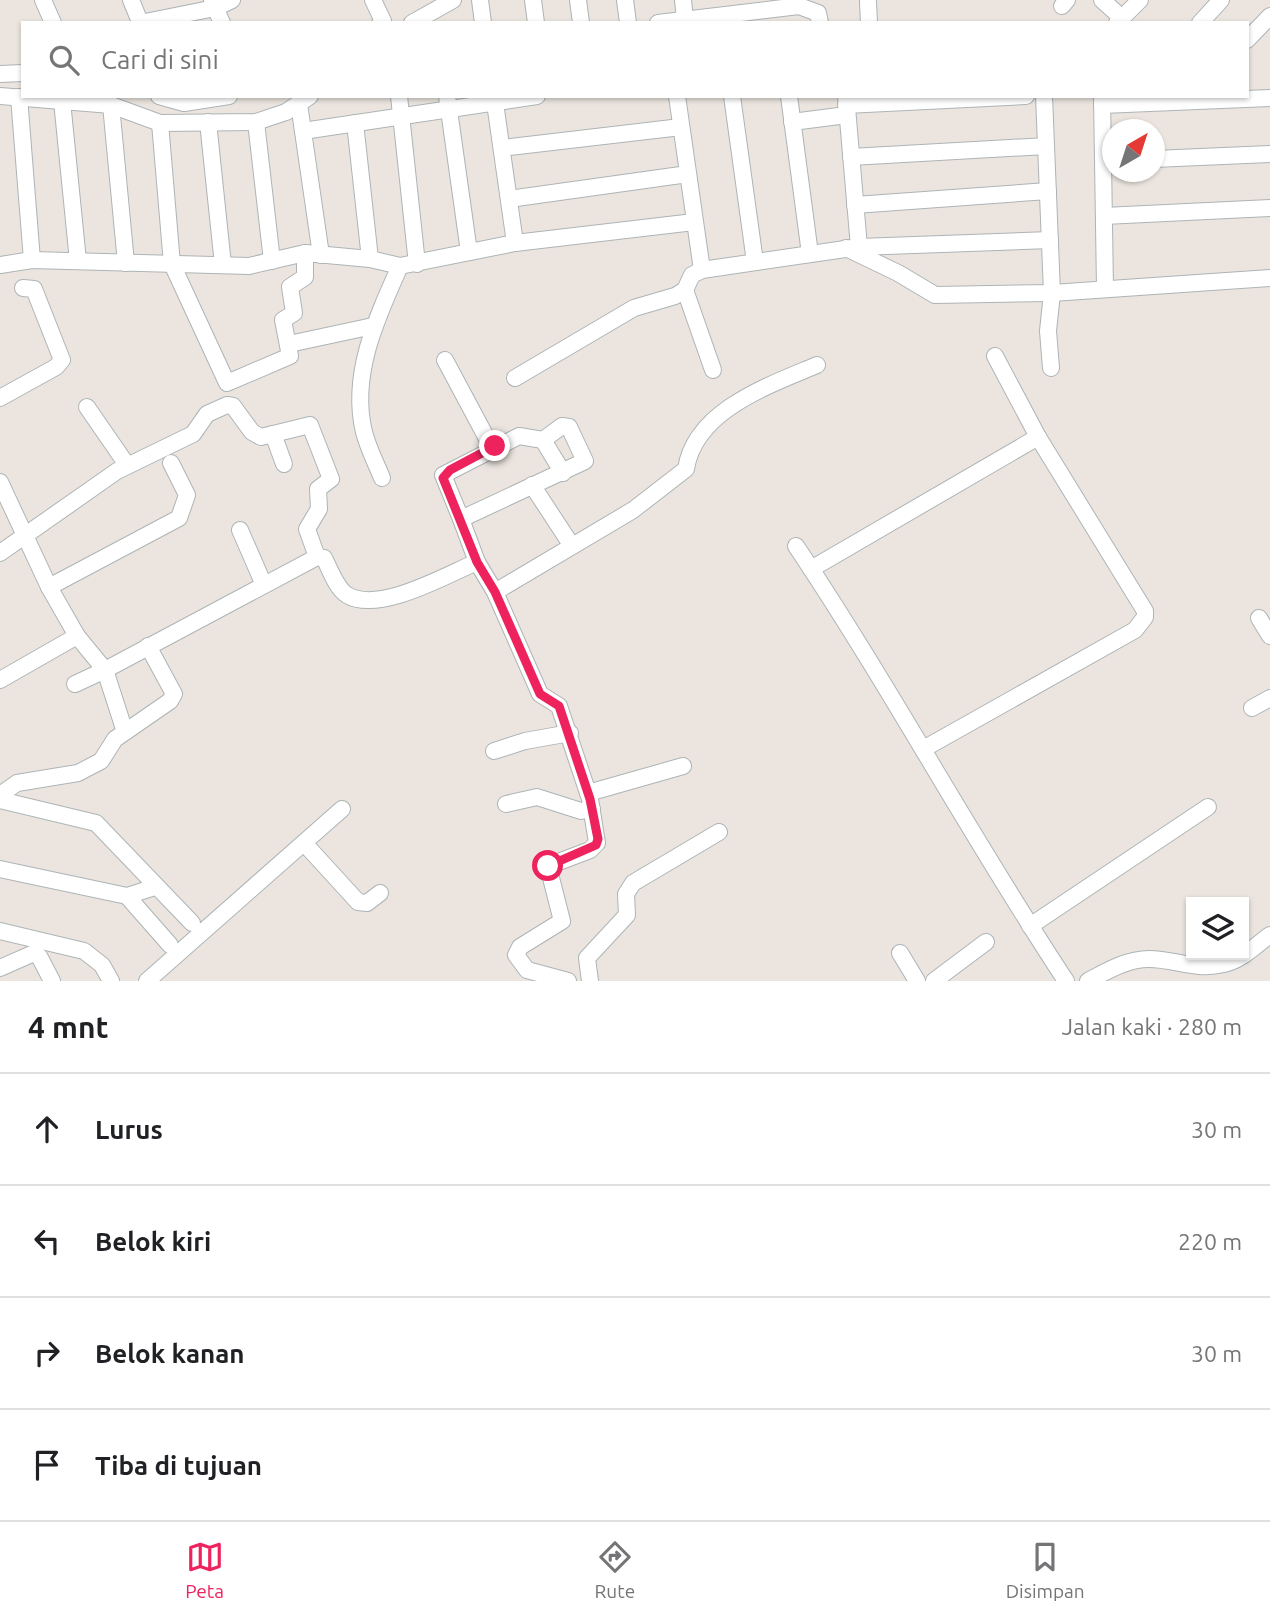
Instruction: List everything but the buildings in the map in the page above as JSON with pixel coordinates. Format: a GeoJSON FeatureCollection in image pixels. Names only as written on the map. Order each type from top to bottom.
{"type":"FeatureCollection","features":[{"type":"Feature","properties":{"kind":"street"},"geometry":{"type":"LineString","coordinates":[[44,0],[52,21]]}},
{"type":"Feature","properties":{"kind":"street"},"geometry":{"type":"LineString","coordinates":[[131,0],[139,21]]}},
{"type":"Feature","properties":{"kind":"street"},"geometry":{"type":"LineString","coordinates":[[152,21],[216,10],[232,0]]}},
{"type":"Feature","properties":{"kind":"street"},"geometry":{"type":"LineString","coordinates":[[373,0],[382,21]]}},
{"type":"Feature","properties":{"kind":"street"},"geometry":{"type":"LineString","coordinates":[[435,16],[453,0]]}},
{"type":"Feature","properties":{"kind":"street"},"geometry":{"type":"LineString","coordinates":[[480,0],[483,21]]}},
{"type":"Feature","properties":{"kind":"street"},"geometry":{"type":"LineString","coordinates":[[533,0],[536,21]]}},
{"type":"Feature","properties":{"kind":"street"},"geometry":{"type":"LineString","coordinates":[[578,0],[581,21]]}},
{"type":"Feature","properties":{"kind":"street"},"geometry":{"type":"LineString","coordinates":[[625,0],[628,21]]}},
{"type":"Feature","properties":{"kind":"street"},"geometry":{"type":"LineString","coordinates":[[683,0],[685,20]]}},
{"type":"Feature","properties":{"kind":"street"},"geometry":{"type":"LineString","coordinates":[[1101,0],[1120,20],[1140,0]]}},
{"type":"Feature","properties":{"kind":"street"},"geometry":{"type":"LineString","coordinates":[[1202,21],[1221,0]]}},
{"type":"Feature","properties":{"kind":"street"},"geometry":{"type":"LineString","coordinates":[[868,2],[869,21]]}},
{"type":"Feature","properties":{"kind":"street"},"geometry":{"type":"LineString","coordinates":[[676,21],[799,6],[818,13],[820,21]]}},
{"type":"Feature","properties":{"kind":"street"},"geometry":{"type":"LineString","coordinates":[[1249,38],[1270,16]]}},
{"type":"Feature","properties":{"kind":"street"},"geometry":{"type":"LineString","coordinates":[[0,74],[21,73]]}},
{"type":"Feature","properties":{"kind":"street"},"geometry":{"type":"LineString","coordinates":[[0,96],[19,97],[32,260]]}},
{"type":"Feature","properties":{"kind":"street"},"geometry":{"type":"LineString","coordinates":[[30,98],[111,105],[160,123],[256,122],[286,112],[305,100]]}},
{"type":"Feature","properties":{"kind":"street"},"geometry":{"type":"LineString","coordinates":[[166,98],[184,103],[216,98]]}},
{"type":"Feature","properties":{"kind":"street"},"geometry":{"type":"LineString","coordinates":[[399,98],[417,264]]}},
{"type":"Feature","properties":{"kind":"street"},"geometry":{"type":"LineString","coordinates":[[677,98],[702,270]]}},
{"type":"Feature","properties":{"kind":"street"},"geometry":{"type":"LineString","coordinates":[[732,98],[755,262]]}},
{"type":"Feature","properties":{"kind":"street"},"geometry":{"type":"LineString","coordinates":[[789,98],[810,254]]}},
{"type":"Feature","properties":{"kind":"street"},"geometry":{"type":"LineString","coordinates":[[792,122],[846,105],[986,98]]}},
{"type":"Feature","properties":{"kind":"street"},"geometry":{"type":"LineString","coordinates":[[1044,98],[1052,293],[1048,331],[1051,368]]}},
{"type":"Feature","properties":{"kind":"street"},"geometry":{"type":"LineString","coordinates":[[1104,119],[1102,101],[1270,98]]}},
{"type":"Feature","properties":{"kind":"street"},"geometry":{"type":"LineString","coordinates":[[303,131],[402,116],[448,103],[495,99],[515,243]]}},
{"type":"Feature","properties":{"kind":"street"},"geometry":{"type":"LineString","coordinates":[[160,123],[172,264],[227,383],[288,358],[289,344],[284,319],[294,313],[290,288],[305,278],[313,254],[303,131],[305,100]]}},
{"type":"Feature","properties":{"kind":"street"},"geometry":{"type":"LineString","coordinates":[[62,101],[78,261]]}},
{"type":"Feature","properties":{"kind":"street"},"geometry":{"type":"LineString","coordinates":[[448,103],[469,253]]}},
{"type":"Feature","properties":{"kind":"street"},"geometry":{"type":"LineString","coordinates":[[111,105],[126,262]]}},
{"type":"Feature","properties":{"kind":"street"},"geometry":{"type":"LineString","coordinates":[[846,105],[855,205],[852,248]]}},
{"type":"Feature","properties":{"kind":"street"},"geometry":{"type":"LineString","coordinates":[[208,122],[223,265]]}},
{"type":"Feature","properties":{"kind":"street"},"geometry":{"type":"LineString","coordinates":[[256,122],[272,261]]}},
{"type":"Feature","properties":{"kind":"street"},"geometry":{"type":"LineString","coordinates":[[355,123],[370,259]]}},
{"type":"Feature","properties":{"kind":"street"},"geometry":{"type":"LineString","coordinates":[[502,148],[681,127]]}},
{"type":"Feature","properties":{"kind":"street"},"geometry":{"type":"LineString","coordinates":[[851,157],[1046,146]]}},
{"type":"Feature","properties":{"kind":"street"},"geometry":{"type":"LineString","coordinates":[[1165,159],[1270,154]]}},
{"type":"Feature","properties":{"kind":"street"},"geometry":{"type":"LineString","coordinates":[[509,199],[688,174]]}},
{"type":"Feature","properties":{"kind":"street"},"geometry":{"type":"LineString","coordinates":[[1105,289],[1107,182]]}},
{"type":"Feature","properties":{"kind":"street"},"geometry":{"type":"LineString","coordinates":[[855,205],[1048,191]]}},
{"type":"Feature","properties":{"kind":"street"},"geometry":{"type":"LineString","coordinates":[[1104,216],[1270,208]]}},
{"type":"Feature","properties":{"kind":"street"},"geometry":{"type":"LineString","coordinates":[[0,265],[32,260],[249,266],[313,254],[370,259],[400,266],[515,243],[694,222]]}},
{"type":"Feature","properties":{"kind":"street"},"geometry":{"type":"LineString","coordinates":[[713,370],[685,290],[691,276],[702,270],[852,248],[1050,240]]}},
{"type":"Feature","properties":{"kind":"street"},"geometry":{"type":"LineString","coordinates":[[852,248],[935,296],[1052,293],[1270,278]]}},
{"type":"Feature","properties":{"kind":"street"},"geometry":{"type":"LineString","coordinates":[[382,478],[364,432],[362,407],[365,360],[373,326],[400,266]]}},
{"type":"Feature","properties":{"kind":"street"},"geometry":{"type":"LineString","coordinates":[[0,398],[62,360],[34,289],[23,288]]}},
{"type":"Feature","properties":{"kind":"street"},"geometry":{"type":"LineString","coordinates":[[515,378],[634,308],[685,290]]}},
{"type":"Feature","properties":{"kind":"street"},"geometry":{"type":"LineString","coordinates":[[289,344],[373,326]]}},
{"type":"Feature","properties":{"kind":"street"},"geometry":{"type":"LineString","coordinates":[[925,748],[1143,623],[1145,611],[1038,437],[995,356]]}},
{"type":"Feature","properties":{"kind":"street"},"geometry":{"type":"LineString","coordinates":[[445,360],[492,447]]}},
{"type":"Feature","properties":{"kind":"street"},"geometry":{"type":"LineString","coordinates":[[495,592],[658,494],[686,468],[688,454],[710,422],[776,382],[817,365]]}},
{"type":"Feature","properties":{"kind":"street"},"geometry":{"type":"LineString","coordinates":[[0,553],[26,537],[84,491],[127,465],[193,434],[207,414],[227,405],[233,406],[256,435],[261,437],[310,425],[331,479],[318,489],[319,509],[307,526],[317,557]]}},
{"type":"Feature","properties":{"kind":"street"},"geometry":{"type":"LineString","coordinates":[[87,407],[127,465]]}},
{"type":"Feature","properties":{"kind":"street"},"geometry":{"type":"LineString","coordinates":[[461,519],[586,460],[569,427],[562,426],[543,440],[519,436],[492,447],[443,475],[477,562],[495,592],[540,694],[559,706],[590,801],[598,839],[596,845],[548,866],[562,921],[520,947],[516,955],[527,970],[568,981]]}},
{"type":"Feature","properties":{"kind":"street"},"geometry":{"type":"LineString","coordinates":[[273,434],[284,464]]}},
{"type":"Feature","properties":{"kind":"street"},"geometry":{"type":"LineString","coordinates":[[811,569],[1038,437]]}},
{"type":"Feature","properties":{"kind":"street"},"geometry":{"type":"LineString","coordinates":[[543,440],[563,473]]}},
{"type":"Feature","properties":{"kind":"street"},"geometry":{"type":"LineString","coordinates":[[49,587],[179,518],[187,495],[171,463]]}},
{"type":"Feature","properties":{"kind":"street"},"geometry":{"type":"LineString","coordinates":[[0,482],[49,587],[77,636],[105,670],[125,732]]}},
{"type":"Feature","properties":{"kind":"street"},"geometry":{"type":"LineString","coordinates":[[532,485],[572,546]]}},
{"type":"Feature","properties":{"kind":"street"},"geometry":{"type":"LineString","coordinates":[[240,530],[264,585]]}},
{"type":"Feature","properties":{"kind":"street"},"geometry":{"type":"LineString","coordinates":[[796,545],[925,748],[1030,926],[1066,981]]}},
{"type":"Feature","properties":{"kind":"street"},"geometry":{"type":"LineString","coordinates":[[75,684],[317,557],[323,557],[347,595],[375,600],[402,594],[477,562]]}},
{"type":"Feature","properties":{"kind":"street"},"geometry":{"type":"LineString","coordinates":[[1259,618],[1270,636]]}},
{"type":"Feature","properties":{"kind":"street"},"geometry":{"type":"LineString","coordinates":[[0,680],[77,636]]}},
{"type":"Feature","properties":{"kind":"street"},"geometry":{"type":"LineString","coordinates":[[0,794],[17,783],[78,773],[101,761],[115,739],[170,701],[174,694],[148,646]]}},
{"type":"Feature","properties":{"kind":"street"},"geometry":{"type":"LineString","coordinates":[[1252,708],[1270,698]]}},
{"type":"Feature","properties":{"kind":"street"},"geometry":{"type":"LineString","coordinates":[[494,751],[525,741],[570,733]]}},
{"type":"Feature","properties":{"kind":"street"},"geometry":{"type":"LineString","coordinates":[[506,804],[537,797],[581,811],[590,801],[683,766]]}},
{"type":"Feature","properties":{"kind":"street"},"geometry":{"type":"LineString","coordinates":[[0,800],[96,822],[192,923]]}},
{"type":"Feature","properties":{"kind":"street"},"geometry":{"type":"LineString","coordinates":[[1030,926],[1208,807]]}},
{"type":"Feature","properties":{"kind":"street"},"geometry":{"type":"LineString","coordinates":[[147,981],[342,809]]}},
{"type":"Feature","properties":{"kind":"street"},"geometry":{"type":"LineString","coordinates":[[590,981],[587,958],[627,915],[626,894],[633,883],[719,832]]}},
{"type":"Feature","properties":{"kind":"street"},"geometry":{"type":"LineString","coordinates":[[304,843],[358,902],[367,903],[380,893]]}},
{"type":"Feature","properties":{"kind":"street"},"geometry":{"type":"LineString","coordinates":[[0,869],[127,897],[155,887]]}},
{"type":"Feature","properties":{"kind":"street"},"geometry":{"type":"LineString","coordinates":[[127,897],[170,944]]}},
{"type":"Feature","properties":{"kind":"street"},"geometry":{"type":"LineString","coordinates":[[0,931],[84,951],[94,957],[111,981]]}},
{"type":"Feature","properties":{"kind":"street"},"geometry":{"type":"LineString","coordinates":[[1088,981],[1123,964],[1147,959],[1203,974],[1236,960],[1270,935]]}},
{"type":"Feature","properties":{"kind":"street"},"geometry":{"type":"LineString","coordinates":[[934,981],[986,942]]}},
{"type":"Feature","properties":{"kind":"street"},"geometry":{"type":"LineString","coordinates":[[0,968],[34,953],[39,956],[52,981]]}},
{"type":"Feature","properties":{"kind":"street"},"geometry":{"type":"LineString","coordinates":[[900,953],[917,981]]}},
{"type":"Feature","properties":{"kind":"route"},"geometry":{"type":"LineString","coordinates":[[495,446],[445,473],[443,478],[477,562],[495,592],[540,694],[559,706],[590,799],[598,839],[596,845],[590,850],[551,862],[548,866]]}}]}
